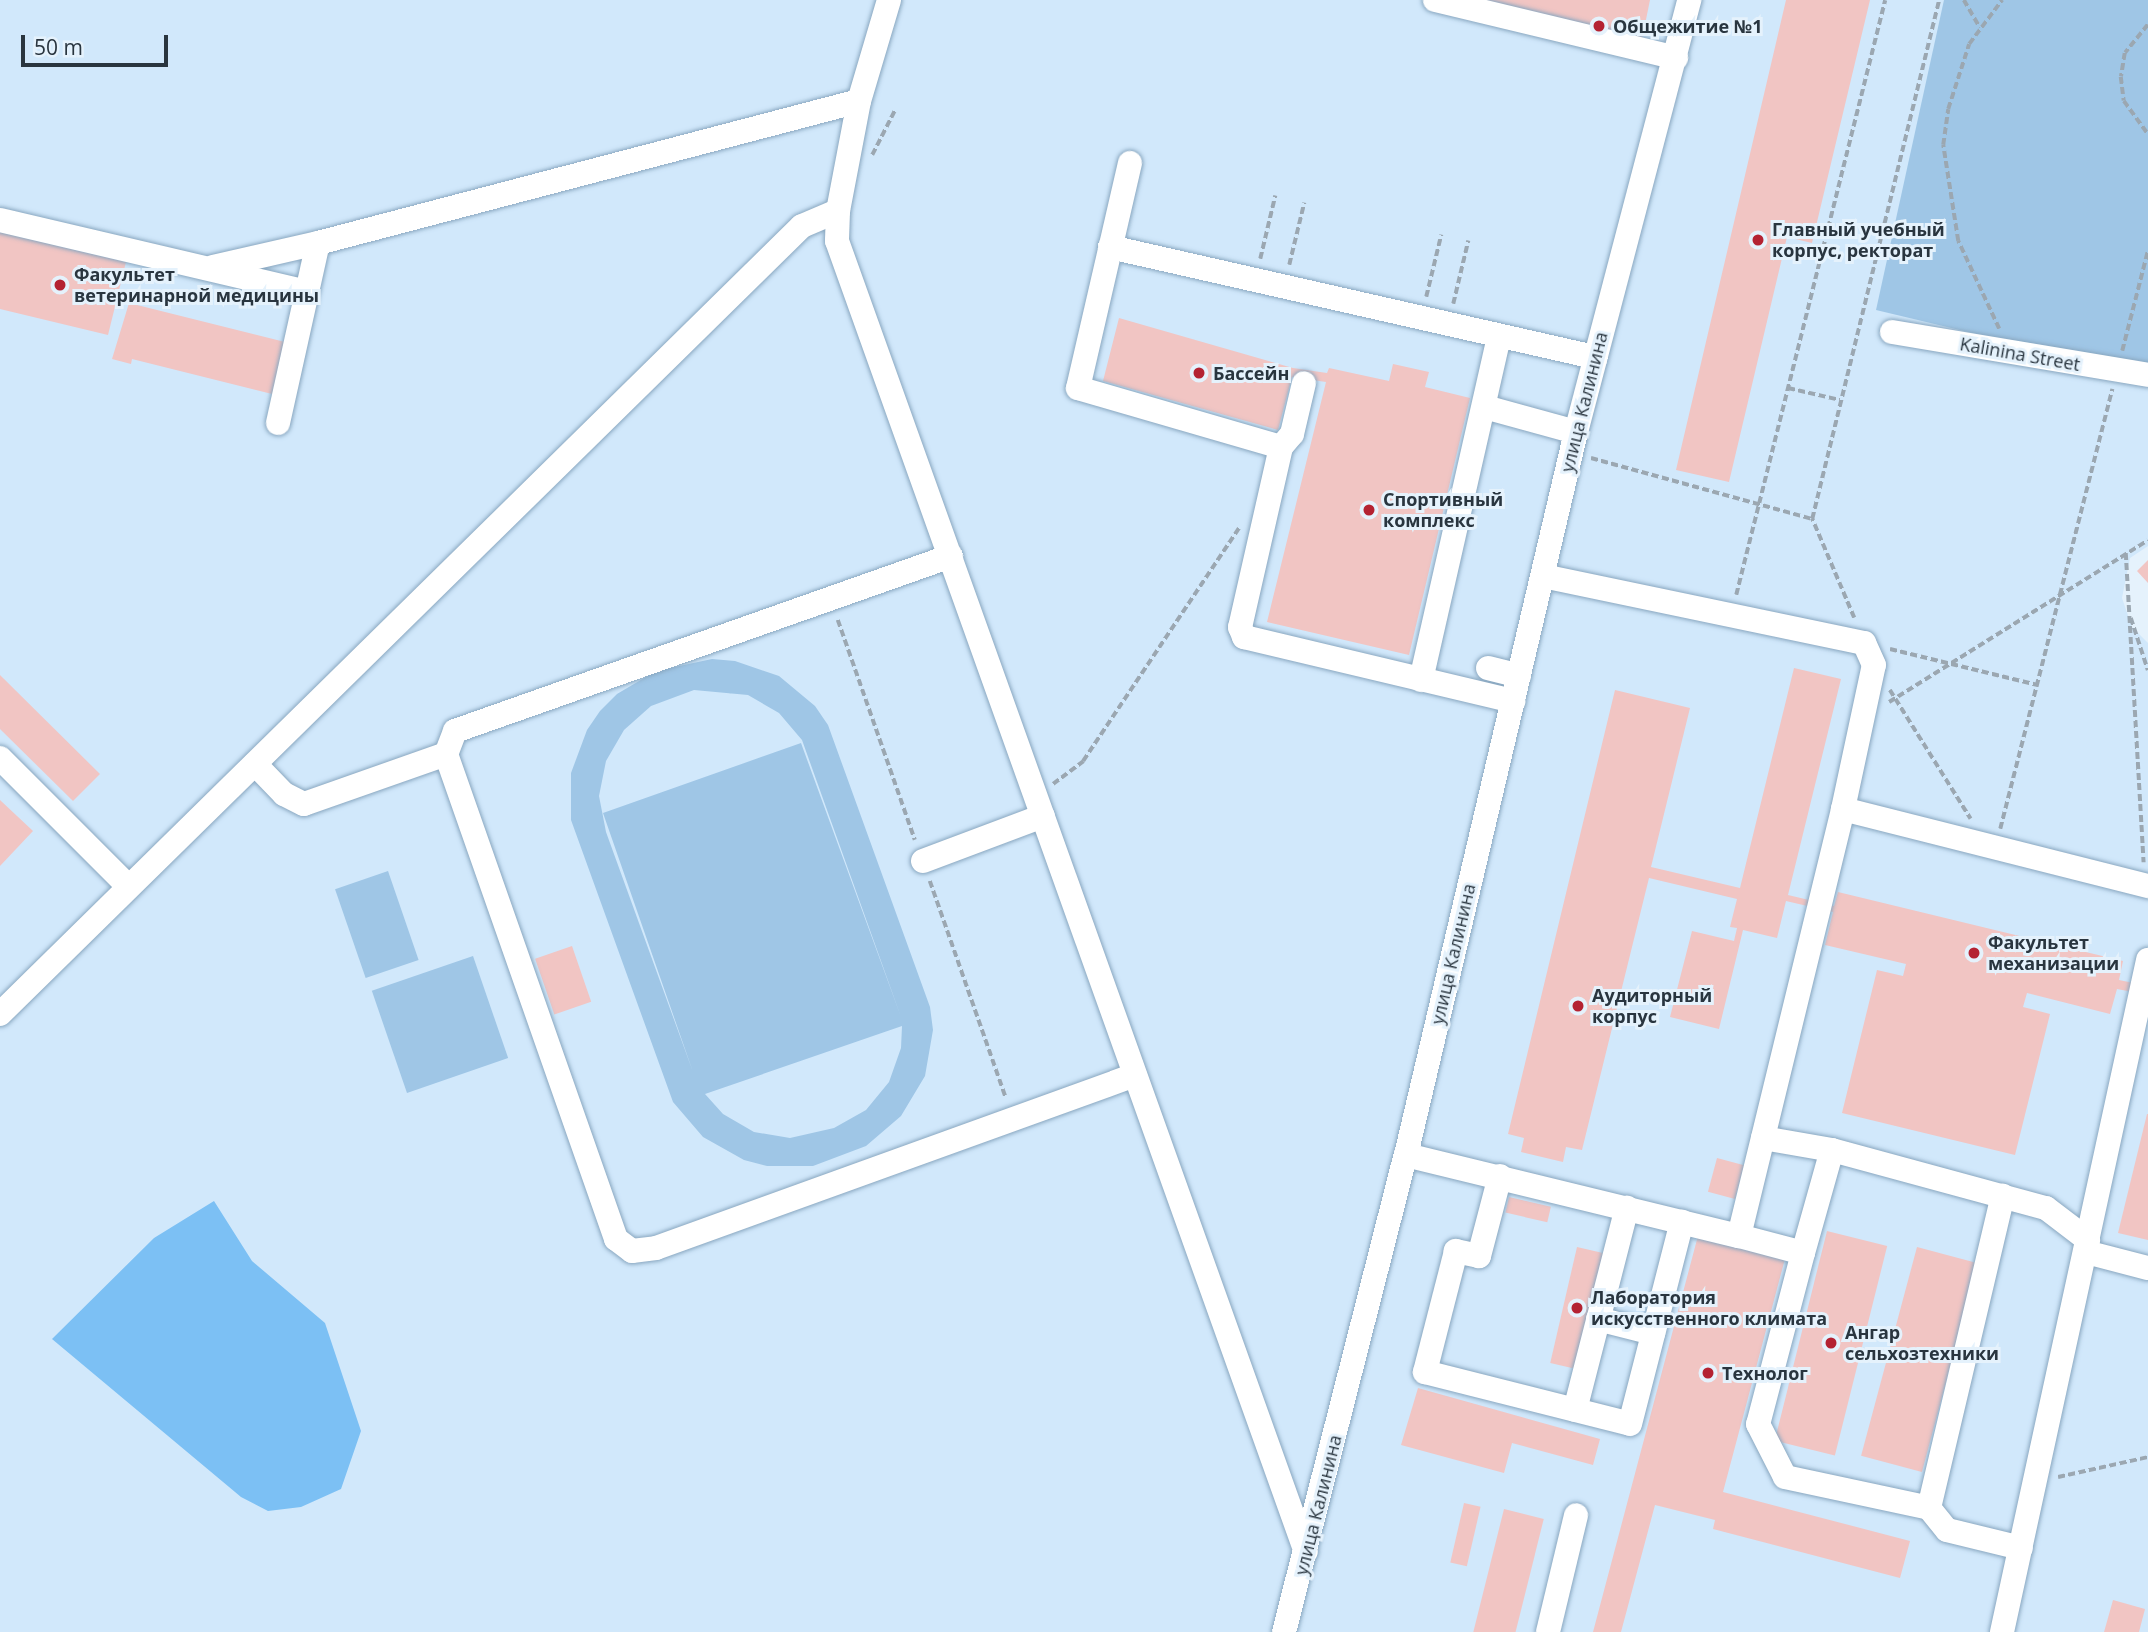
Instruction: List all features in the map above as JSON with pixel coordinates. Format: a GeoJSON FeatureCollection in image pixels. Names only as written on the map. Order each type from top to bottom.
{"type":"FeatureCollection","features":[{"type":"Feature","properties":{"kind":"lane"},"geometry":{"type":"LineString","coordinates":[[889,0],[859,101],[838,211],[837,241],[1306,1552]]}},
{"type":"Feature","properties":{"kind":"lane"},"geometry":{"type":"LineString","coordinates":[[1434,0],[1676,58]]}},
{"type":"Feature","properties":{"kind":"lane","name":"улица Калинина"},"geometry":{"type":"LineString","coordinates":[[1284,1632],[1406,1155],[1574,442],[1689,0]]}},
{"type":"Feature","properties":{"kind":"lane"},"geometry":{"type":"LineString","coordinates":[[208,269],[318,243],[859,101]]}},
{"type":"Feature","properties":{"kind":"lane"},"geometry":{"type":"LineString","coordinates":[[1130,163],[1079,388],[1281,447]]}},
{"type":"Feature","properties":{"kind":"lane"},"geometry":{"type":"LineString","coordinates":[[0,1014],[802,226],[838,211]]}},
{"type":"Feature","properties":{"kind":"lane"},"geometry":{"type":"LineString","coordinates":[[0,220],[306,292]]}},
{"type":"Feature","properties":{"kind":"lane"},"geometry":{"type":"LineString","coordinates":[[278,423],[318,243]]}},
{"type":"Feature","properties":{"kind":"lane"},"geometry":{"type":"LineString","coordinates":[[1110,247],[1255,282],[1596,357]]}},
{"type":"Feature","properties":{"kind":"lane","name":"Kalinina Street"},"geometry":{"type":"LineString","coordinates":[[1892,332],[2148,375]]}},
{"type":"Feature","properties":{"kind":"lane"},"geometry":{"type":"LineString","coordinates":[[1421,680],[1499,337]]}},
{"type":"Feature","properties":{"kind":"lane"},"geometry":{"type":"LineString","coordinates":[[1304,383],[1292,434],[1281,447],[1241,634],[1249,640],[1513,701]]}},
{"type":"Feature","properties":{"kind":"lane"},"geometry":{"type":"LineString","coordinates":[[1485,407],[1574,442]]}},
{"type":"Feature","properties":{"kind":"lane"},"geometry":{"type":"LineString","coordinates":[[951,556],[455,731],[446,754],[616,1239],[632,1251],[670,1244],[1135,1075]]}},
{"type":"Feature","properties":{"kind":"lane"},"geometry":{"type":"LineString","coordinates":[[1544,576],[1730,617],[1869,654],[1862,721],[1843,809],[1739,1236]]}},
{"type":"Feature","properties":{"kind":"lane"},"geometry":{"type":"LineString","coordinates":[[1488,668],[1519,676]]}},
{"type":"Feature","properties":{"kind":"lane"},"geometry":{"type":"LineString","coordinates":[[255,764],[284,794],[304,804],[446,754]]}},
{"type":"Feature","properties":{"kind":"lane"},"geometry":{"type":"LineString","coordinates":[[0,758],[128,886]]}},
{"type":"Feature","properties":{"kind":"lane"},"geometry":{"type":"LineString","coordinates":[[923,861],[1040,806]]}},
{"type":"Feature","properties":{"kind":"lane"},"geometry":{"type":"LineString","coordinates":[[1843,809],[1991,843],[2147,886]]}},
{"type":"Feature","properties":{"kind":"lane"},"geometry":{"type":"LineString","coordinates":[[2002,1632],[2148,960]]}},
{"type":"Feature","properties":{"kind":"lane"},"geometry":{"type":"LineString","coordinates":[[1763,1138],[1832,1150],[2046,1208],[2087,1246],[2148,1268]]}},
{"type":"Feature","properties":{"kind":"lane"},"geometry":{"type":"LineString","coordinates":[[1832,1150],[1758,1424],[1785,1477],[1928,1508],[1947,1530],[2021,1548]]}},
{"type":"Feature","properties":{"kind":"lane"},"geometry":{"type":"LineString","coordinates":[[1406,1155],[1500,1176],[1803,1253]]}},
{"type":"Feature","properties":{"kind":"lane"},"geometry":{"type":"LineString","coordinates":[[1500,1176],[1479,1256],[1456,1251],[1425,1372],[1630,1424],[1682,1222]]}},
{"type":"Feature","properties":{"kind":"lane"},"geometry":{"type":"LineString","coordinates":[[1928,1508],[2003,1196]]}},
{"type":"Feature","properties":{"kind":"lane"},"geometry":{"type":"LineString","coordinates":[[1575,1410],[1627,1208]]}},
{"type":"Feature","properties":{"kind":"lane"},"geometry":{"type":"LineString","coordinates":[[1598,1319],[1653,1333]]}},
{"type":"Feature","properties":{"kind":"lane"},"geometry":{"type":"LineString","coordinates":[[1548,1632],[1576,1515]]}},
{"type":"Feature","properties":{"kind":"path"},"geometry":{"type":"LineString","coordinates":[[1730,617],[1885,0]]}},
{"type":"Feature","properties":{"kind":"path"},"geometry":{"type":"LineString","coordinates":[[1939,0],[1812,519],[1869,654],[1991,843]]}},
{"type":"Feature","properties":{"kind":"path"},"geometry":{"type":"LineString","coordinates":[[1964,0],[1980,28]]}},
{"type":"Feature","properties":{"kind":"path"},"geometry":{"type":"LineString","coordinates":[[2002,0],[1969,44],[1948,109],[1945,178],[1958,241],[2012,352]]}},
{"type":"Feature","properties":{"kind":"path"},"geometry":{"type":"LineString","coordinates":[[2148,25],[2126,53],[2120,77],[2124,101],[2148,134]]}},
{"type":"Feature","properties":{"kind":"path"},"geometry":{"type":"LineString","coordinates":[[1255,282],[1275,196]]}},
{"type":"Feature","properties":{"kind":"path"},"geometry":{"type":"LineString","coordinates":[[1283,288],[1304,203]]}},
{"type":"Feature","properties":{"kind":"path"},"geometry":{"type":"LineString","coordinates":[[1421,319],[1441,235]]}},
{"type":"Feature","properties":{"kind":"path"},"geometry":{"type":"LineString","coordinates":[[1448,325],[1468,241]]}},
{"type":"Feature","properties":{"kind":"path"},"geometry":{"type":"LineString","coordinates":[[1991,843],[2063,591],[2148,250]]}},
{"type":"Feature","properties":{"kind":"path"},"geometry":{"type":"LineString","coordinates":[[1788,388],[1841,400]]}},
{"type":"Feature","properties":{"kind":"path"},"geometry":{"type":"LineString","coordinates":[[1574,442],[1758,505],[1812,519]]}},
{"type":"Feature","properties":{"kind":"path"},"geometry":{"type":"LineString","coordinates":[[1040,806],[1083,761],[1244,520]]}},
{"type":"Feature","properties":{"kind":"path"},"geometry":{"type":"LineString","coordinates":[[1862,721],[1950,662],[2148,540]]}},
{"type":"Feature","properties":{"kind":"path"},"geometry":{"type":"LineString","coordinates":[[2126,553],[2147,886]]}},
{"type":"Feature","properties":{"kind":"path"},"geometry":{"type":"LineString","coordinates":[[2128,611],[2148,670]]}},
{"type":"Feature","properties":{"kind":"path"},"geometry":{"type":"LineString","coordinates":[[1869,654],[1950,662],[2038,685]]}},
{"type":"Feature","properties":{"kind":"path"},"geometry":{"type":"LineString","coordinates":[[2035,1483],[2148,1457]]}},
{"type":"Feature","properties":{"kind":"shaded area"},"geometry":{"type":"Polygon","coordinates":[[[0,0],[2148,0],[2148,546],[2130,558],[2122,598],[2132,627],[2148,643],[2148,1632],[0,1632],[0,0]]]}},
{"type":"Feature","properties":{"kind":"shaded area"},"geometry":{"type":"Polygon","coordinates":[[[1944,0],[2148,0],[2148,363],[1989,337],[1876,310],[1944,0]]]}},
{"type":"Feature","properties":{"kind":"shaded area"},"geometry":{"type":"Polygon","coordinates":[[[712,659],[735,661],[779,676],[815,706],[828,725],[930,1007],[933,1030],[925,1076],[901,1116],[866,1146],[813,1166],[767,1166],[744,1160],[703,1137],[673,1102],[571,820],[571,773],[587,730],[600,711],[617,694],[656,671],[712,659]],[[694,690],[651,706],[624,730],[606,761],[599,796],[606,832],[693,1072],[603,813],[801,743],[901,1017],[802,740],[779,713],[748,695],[694,690]],[[902,1026],[705,1094],[723,1114],[754,1132],[790,1138],[834,1128],[866,1110],[889,1082],[901,1048],[902,1026]]]}},
{"type":"Feature","properties":{"kind":"shaded area"},"geometry":{"type":"Polygon","coordinates":[[[388,871],[419,960],[366,978],[335,889],[388,871]]]}},
{"type":"Feature","properties":{"kind":"shaded area"},"geometry":{"type":"Polygon","coordinates":[[[473,956],[508,1058],[407,1093],[372,991],[473,956]]]}},
{"type":"Feature","properties":{"kind":"shaded area"},"geometry":{"type":"Polygon","coordinates":[[[214,1201],[252,1261],[325,1323],[361,1431],[341,1489],[301,1507],[268,1511],[241,1497],[52,1339],[154,1238],[214,1201]]]}},
{"type":"Feature","properties":{"kind":"building","name":"Общежитие №1"},"geometry":{"type":"Polygon","coordinates":[[[1465,0],[1650,0],[1641,44],[1465,0]]]}},
{"type":"Feature","properties":{"kind":"building","name":"Главный учебный корпус, ректорат"},"geometry":{"type":"Polygon","coordinates":[[[1786,0],[1870,0],[1812,243],[1787,237],[1729,482],[1676,470],[1786,0]]]}},
{"type":"Feature","properties":{"kind":"building","name":"Факультет ветеринарной медицины"},"geometry":{"type":"Polygon","coordinates":[[[0,232],[126,262],[108,335],[0,309],[0,232]]]}},
{"type":"Feature","properties":{"kind":"building","name":"Факультет ветеринарной медицины"},"geometry":{"type":"Polygon","coordinates":[[[129,303],[289,343],[276,395],[132,359],[131,364],[112,359],[129,303]]]}},
{"type":"Feature","properties":{"kind":"building","name":"Спортивный комплекс"},"geometry":{"type":"Polygon","coordinates":[[[1119,318],[1293,368],[1327,373],[1329,368],[1389,381],[1393,364],[1429,372],[1425,387],[1470,398],[1409,655],[1267,622],[1326,382],[1292,377],[1278,430],[1103,381],[1119,318]]]}},
{"type":"Feature","properties":{"kind":"building"},"geometry":{"type":"Polygon","coordinates":[[[2148,560],[2148,583],[2137,571],[2148,560]]]}},
{"type":"Feature","properties":{"kind":"building"},"geometry":{"type":"Polygon","coordinates":[[[1794,668],[1841,679],[1788,895],[1834,906],[1838,892],[2123,961],[2119,980],[2148,986],[2148,995],[2117,989],[2110,1014],[2027,993],[2023,1007],[2050,1014],[2015,1155],[1842,1113],[1877,970],[1903,976],[1906,964],[1825,945],[1833,912],[1786,901],[1777,938],[1743,930],[1719,1029],[1670,1017],[1692,931],[1734,941],[1737,928],[1730,927],[1737,899],[1649,878],[1582,1150],[1566,1147],[1563,1162],[1521,1152],[1524,1138],[1508,1134],[1615,690],[1690,708],[1651,867],[1740,888],[1794,668]]]}},
{"type":"Feature","properties":{"kind":"building"},"geometry":{"type":"Polygon","coordinates":[[[0,675],[100,774],[73,801],[0,729],[0,675]]]}},
{"type":"Feature","properties":{"kind":"building"},"geometry":{"type":"Polygon","coordinates":[[[0,800],[33,831],[0,866],[0,800]]]}},
{"type":"Feature","properties":{"kind":"building"},"geometry":{"type":"Polygon","coordinates":[[[572,946],[591,1002],[554,1014],[535,959],[572,946]]]}},
{"type":"Feature","properties":{"kind":"building"},"geometry":{"type":"Polygon","coordinates":[[[2148,1114],[2148,1240],[2118,1233],[2148,1114]]]}},
{"type":"Feature","properties":{"kind":"building"},"geometry":{"type":"Polygon","coordinates":[[[1717,1158],[1744,1165],[1735,1199],[1708,1192],[1717,1158]]]}},
{"type":"Feature","properties":{"kind":"building"},"geometry":{"type":"Polygon","coordinates":[[[1509,1197],[1551,1207],[1547,1222],[1505,1213],[1509,1197]]]}},
{"type":"Feature","properties":{"kind":"building","name":"Ангар сельхозтехники"},"geometry":{"type":"Polygon","coordinates":[[[1827,1231],[1887,1246],[1835,1456],[1775,1441],[1827,1231]]]}},
{"type":"Feature","properties":{"kind":"building","name":"Технолог"},"geometry":{"type":"Polygon","coordinates":[[[1699,1232],[1786,1255],[1723,1492],[1910,1541],[1900,1578],[1713,1529],[1715,1520],[1655,1505],[1621,1632],[1593,1632],[1699,1232]]]}},
{"type":"Feature","properties":{"kind":"building","name":"Лаборатория искусственного климата"},"geometry":{"type":"Polygon","coordinates":[[[1577,1247],[1607,1254],[1580,1370],[1550,1363],[1577,1247]]]}},
{"type":"Feature","properties":{"kind":"building","name":"Ангар сельхозтехники"},"geometry":{"type":"Polygon","coordinates":[[[1917,1247],[1978,1263],[1922,1472],[1861,1456],[1917,1247]]]}},
{"type":"Feature","properties":{"kind":"building"},"geometry":{"type":"Polygon","coordinates":[[[1418,1388],[1600,1439],[1593,1465],[1512,1443],[1504,1473],[1401,1445],[1418,1388]]]}},
{"type":"Feature","properties":{"kind":"building"},"geometry":{"type":"Polygon","coordinates":[[[1464,1503],[1481,1507],[1467,1566],[1450,1562],[1464,1503]]]}},
{"type":"Feature","properties":{"kind":"building"},"geometry":{"type":"Polygon","coordinates":[[[1504,1509],[1544,1519],[1516,1632],[1473,1632],[1504,1509]]]}},
{"type":"Feature","properties":{"kind":"building"},"geometry":{"type":"Polygon","coordinates":[[[2113,1600],[2145,1609],[2139,1632],[2104,1632],[2113,1600]]]}},
{"type":"Feature","properties":{"kind":"place","name":"Общежитие №1"},"geometry":{"type":"Point","coordinates":[1599,26]}},
{"type":"Feature","properties":{"kind":"place","name":"Главный учебный корпус, ректорат"},"geometry":{"type":"Point","coordinates":[1758,240]}},
{"type":"Feature","properties":{"kind":"place","name":"Факультет ветеринарной медицины"},"geometry":{"type":"Point","coordinates":[60,285]}},
{"type":"Feature","properties":{"kind":"place","name":"Бассейн"},"geometry":{"type":"Point","coordinates":[1199,373]}},
{"type":"Feature","properties":{"kind":"place","name":"Спортивный комплекс"},"geometry":{"type":"Point","coordinates":[1369,510]}},
{"type":"Feature","properties":{"kind":"place","name":"Факультет механизации"},"geometry":{"type":"Point","coordinates":[1974,953]}},
{"type":"Feature","properties":{"kind":"place","name":"Аудиторный корпус"},"geometry":{"type":"Point","coordinates":[1578,1006]}},
{"type":"Feature","properties":{"kind":"place","name":"Лаборатория искусственного климата"},"geometry":{"type":"Point","coordinates":[1577,1308]}},
{"type":"Feature","properties":{"kind":"place","name":"Ангар сельхозтехники"},"geometry":{"type":"Point","coordinates":[1831,1343]}},
{"type":"Feature","properties":{"kind":"place","name":"Технолог"},"geometry":{"type":"Point","coordinates":[1708,1373]}}]}
